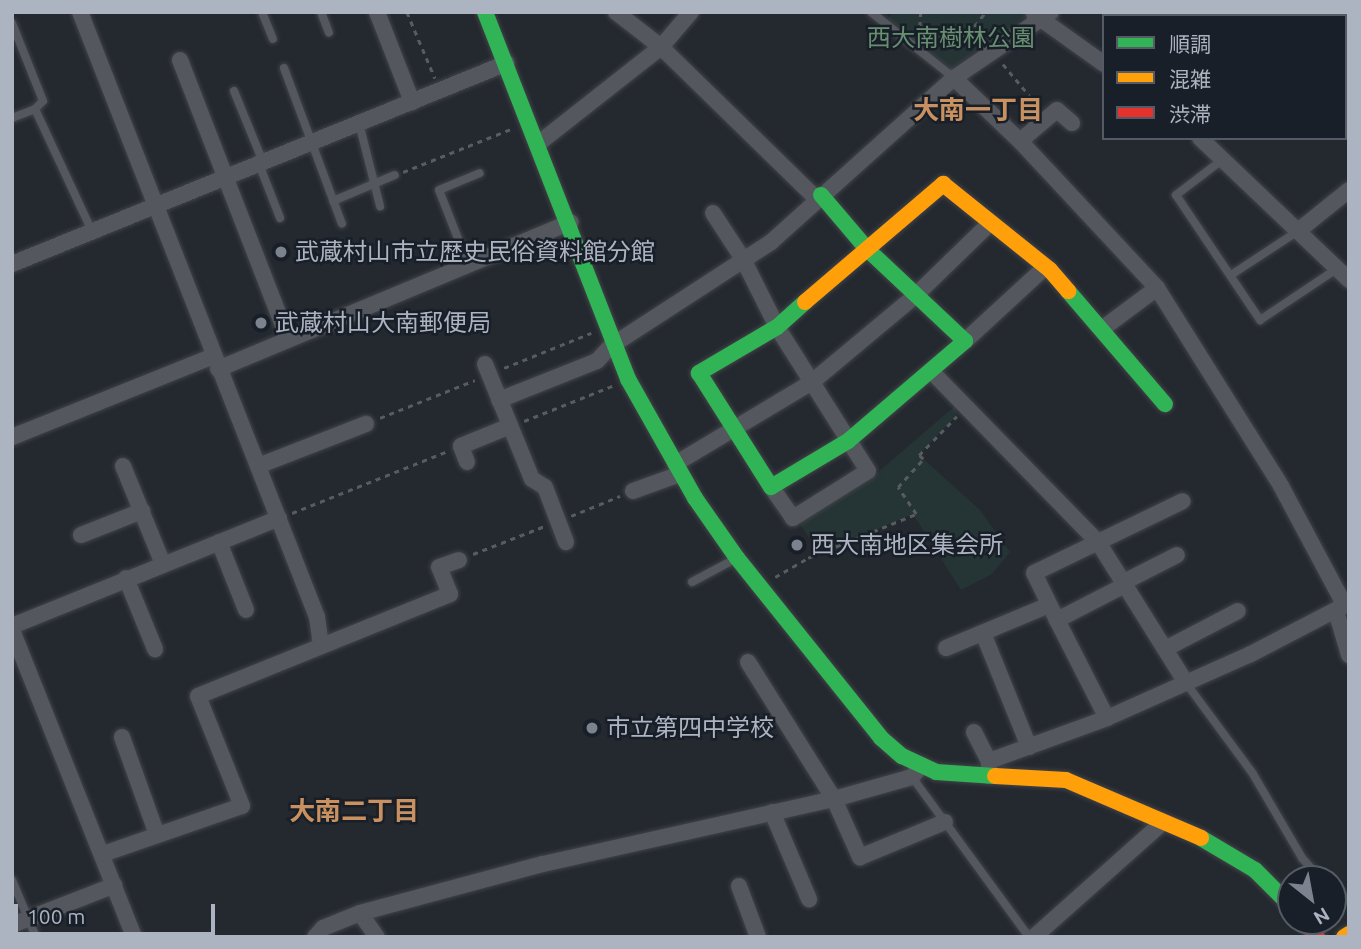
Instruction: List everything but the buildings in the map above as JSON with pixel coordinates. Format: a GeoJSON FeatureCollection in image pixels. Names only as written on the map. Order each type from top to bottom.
{"type":"FeatureCollection","features":[{"type":"Feature","properties":{"kind":"street"},"geometry":{"type":"LineString","coordinates":[[80,12],[215,363],[317,617],[321,646]]}},
{"type":"Feature","properties":{"kind":"street"},"geometry":{"type":"LineString","coordinates":[[377,12],[412,102]]}},
{"type":"Feature","properties":{"kind":"street"},"geometry":{"type":"LineString","coordinates":[[485,12],[570,222],[611,346],[677,469],[737,558],[881,738],[916,772]]}},
{"type":"Feature","properties":{"kind":"street"},"geometry":{"type":"LineString","coordinates":[[616,12],[661,47],[819,197],[915,296],[965,341]]}},
{"type":"Feature","properties":{"kind":"street"},"geometry":{"type":"LineString","coordinates":[[539,142],[661,47],[691,12]]}},
{"type":"Feature","properties":{"kind":"street"},"geometry":{"type":"LineString","coordinates":[[499,400],[597,361],[611,346],[771,242],[954,78],[1041,14],[1102,62]]}},
{"type":"Feature","properties":{"kind":"street"},"geometry":{"type":"LineString","coordinates":[[180,60],[288,339]]}},
{"type":"Feature","properties":{"kind":"street"},"geometry":{"type":"LineString","coordinates":[[12,264],[507,63]]}},
{"type":"Feature","properties":{"kind":"street"},"geometry":{"type":"LineString","coordinates":[[954,78],[1020,141],[1157,288],[1281,486],[1343,607],[1349,655]]}},
{"type":"Feature","properties":{"kind":"street"},"geometry":{"type":"LineString","coordinates":[[1020,141],[1057,110],[1072,123]]}},
{"type":"Feature","properties":{"kind":"street"},"geometry":{"type":"LineString","coordinates":[[1202,140],[1335,270],[1349,280]]}},
{"type":"Feature","properties":{"kind":"street"},"geometry":{"type":"LineString","coordinates":[[713,213],[743,259],[777,327],[868,471],[793,518],[732,430],[699,373],[777,327],[943,184],[1044,268],[1102,329],[1165,404]]}},
{"type":"Feature","properties":{"kind":"street"},"geometry":{"type":"LineString","coordinates":[[1298,231],[1349,191]]}},
{"type":"Feature","properties":{"kind":"street"},"geometry":{"type":"LineString","coordinates":[[12,437],[288,339],[570,222]]}},
{"type":"Feature","properties":{"kind":"street"},"geometry":{"type":"LineString","coordinates":[[633,491],[677,469],[732,430],[812,382],[915,296],[990,223]]}},
{"type":"Feature","properties":{"kind":"street"},"geometry":{"type":"LineString","coordinates":[[771,487],[848,441],[932,372],[1044,268]]}},
{"type":"Feature","properties":{"kind":"street"},"geometry":{"type":"LineString","coordinates":[[1102,329],[1157,288]]}},
{"type":"Feature","properties":{"kind":"street"},"geometry":{"type":"LineString","coordinates":[[485,364],[532,479],[545,487],[566,542]]}},
{"type":"Feature","properties":{"kind":"street"},"geometry":{"type":"LineString","coordinates":[[932,372],[1098,542],[1186,683]]}},
{"type":"Feature","properties":{"kind":"street"},"geometry":{"type":"LineString","coordinates":[[258,466],[366,424]]}},
{"type":"Feature","properties":{"kind":"street"},"geometry":{"type":"LineString","coordinates":[[467,462],[461,446],[510,426]]}},
{"type":"Feature","properties":{"kind":"street"},"geometry":{"type":"LineString","coordinates":[[123,466],[163,564]]}},
{"type":"Feature","properties":{"kind":"street"},"geometry":{"type":"LineString","coordinates":[[1107,718],[1034,573],[1183,501]]}},
{"type":"Feature","properties":{"kind":"street"},"geometry":{"type":"LineString","coordinates":[[81,535],[142,511]]}},
{"type":"Feature","properties":{"kind":"street"},"geometry":{"type":"LineString","coordinates":[[134,937],[12,628],[126,578],[279,518]]}},
{"type":"Feature","properties":{"kind":"street"},"geometry":{"type":"LineString","coordinates":[[219,542],[246,610]]}},
{"type":"Feature","properties":{"kind":"street"},"geometry":{"type":"LineString","coordinates":[[1057,620],[1177,555]]}},
{"type":"Feature","properties":{"kind":"street"},"geometry":{"type":"LineString","coordinates":[[103,854],[242,806],[198,696],[450,594],[439,567],[459,560]]}},
{"type":"Feature","properties":{"kind":"street"},"geometry":{"type":"LineString","coordinates":[[126,578],[155,649]]}},
{"type":"Feature","properties":{"kind":"street"},"geometry":{"type":"LineString","coordinates":[[946,648],[1049,605]]}},
{"type":"Feature","properties":{"kind":"street"},"geometry":{"type":"LineString","coordinates":[[315,937],[323,928],[360,913],[543,864],[834,799],[916,772],[954,776],[989,769],[1028,747],[1107,718],[1186,683],[1343,607]]}},
{"type":"Feature","properties":{"kind":"street"},"geometry":{"type":"LineString","coordinates":[[1165,649],[1238,611]]}},
{"type":"Feature","properties":{"kind":"street"},"geometry":{"type":"LineString","coordinates":[[983,633],[1028,747]]}},
{"type":"Feature","properties":{"kind":"street"},"geometry":{"type":"LineString","coordinates":[[748,662],[834,799],[860,857],[945,822]]}},
{"type":"Feature","properties":{"kind":"street"},"geometry":{"type":"LineString","coordinates":[[974,732],[989,769]]}},
{"type":"Feature","properties":{"kind":"street"},"geometry":{"type":"LineString","coordinates":[[122,737],[157,835]]}},
{"type":"Feature","properties":{"kind":"street"},"geometry":{"type":"LineString","coordinates":[[989,769],[1066,780],[1240,858],[1277,893]]}},
{"type":"Feature","properties":{"kind":"street"},"geometry":{"type":"LineString","coordinates":[[772,812],[810,899]]}},
{"type":"Feature","properties":{"kind":"street"},"geometry":{"type":"LineString","coordinates":[[1031,937],[1163,822]]}},
{"type":"Feature","properties":{"kind":"street"},"geometry":{"type":"LineString","coordinates":[[12,925],[115,886]]}},
{"type":"Feature","properties":{"kind":"street"},"geometry":{"type":"LineString","coordinates":[[739,887],[758,937]]}},
{"type":"Feature","properties":{"kind":"street"},"geometry":{"type":"LineString","coordinates":[[360,913],[377,937]]}},
{"type":"Feature","properties":{"kind":"lane"},"geometry":{"type":"LineString","coordinates":[[262,12],[273,39]]}},
{"type":"Feature","properties":{"kind":"lane"},"geometry":{"type":"LineString","coordinates":[[321,12],[328,33]]}},
{"type":"Feature","properties":{"kind":"lane"},"geometry":{"type":"LineString","coordinates":[[871,12],[954,78]]}},
{"type":"Feature","properties":{"kind":"lane"},"geometry":{"type":"LineString","coordinates":[[12,23],[43,101],[35,109],[12,118]]}},
{"type":"Feature","properties":{"kind":"lane"},"geometry":{"type":"LineString","coordinates":[[284,68],[342,224]]}},
{"type":"Feature","properties":{"kind":"lane"},"geometry":{"type":"LineString","coordinates":[[234,90],[280,218]]}},
{"type":"Feature","properties":{"kind":"lane"},"geometry":{"type":"LineString","coordinates":[[35,109],[92,231]]}},
{"type":"Feature","properties":{"kind":"lane"},"geometry":{"type":"LineString","coordinates":[[359,123],[380,206]]}},
{"type":"Feature","properties":{"kind":"lane"},"geometry":{"type":"LineString","coordinates":[[1222,160],[1176,195],[1260,320],[1335,270]]}},
{"type":"Feature","properties":{"kind":"lane"},"geometry":{"type":"LineString","coordinates":[[468,264],[439,190],[480,173]]}},
{"type":"Feature","properties":{"kind":"lane"},"geometry":{"type":"LineString","coordinates":[[333,201],[396,175]]}},
{"type":"Feature","properties":{"kind":"lane"},"geometry":{"type":"LineString","coordinates":[[1231,275],[1298,231]]}},
{"type":"Feature","properties":{"kind":"lane"},"geometry":{"type":"LineString","coordinates":[[692,582],[737,558]]}},
{"type":"Feature","properties":{"kind":"lane"},"geometry":{"type":"LineString","coordinates":[[1186,683],[1254,774],[1308,865]]}},
{"type":"Feature","properties":{"kind":"lane"},"geometry":{"type":"LineString","coordinates":[[916,772],[945,822],[1031,937]]}},
{"type":"Feature","properties":{"kind":"lane"},"geometry":{"type":"LineString","coordinates":[[12,880],[36,937]]}},
{"type":"Feature","properties":{"kind":"path"},"geometry":{"type":"LineString","coordinates":[[407,12],[440,90]]}},
{"type":"Feature","properties":{"kind":"path"},"geometry":{"type":"LineString","coordinates":[[921,12],[920,25],[942,39],[968,34],[986,12]]}},
{"type":"Feature","properties":{"kind":"path"},"geometry":{"type":"LineString","coordinates":[[992,50],[1048,118]]}},
{"type":"Feature","properties":{"kind":"path"},"geometry":{"type":"LineString","coordinates":[[396,175],[530,121]]}},
{"type":"Feature","properties":{"kind":"path"},"geometry":{"type":"LineString","coordinates":[[510,426],[628,379]]}},
{"type":"Feature","properties":{"kind":"path"},"geometry":{"type":"LineString","coordinates":[[761,586],[808,558],[916,514],[898,487],[923,459],[919,455],[966,406]]}},
{"type":"Feature","properties":{"kind":"path"},"geometry":{"type":"LineString","coordinates":[[279,518],[461,446]]}},
{"type":"Feature","properties":{"kind":"green space","name":"西大南樹林公園"},"geometry":{"type":"Polygon","coordinates":[[[893,12],[1030,13],[950,70],[887,20],[893,12]]]}},
{"type":"Feature","properties":{"kind":"green space"},"geometry":{"type":"Polygon","coordinates":[[[955,406],[957,415],[919,455],[980,510],[1010,552],[992,574],[961,590],[913,514],[819,554],[799,522],[877,473],[955,406]]]}},
{"type":"Feature","properties":{"kind":"traffic: fast"},"geometry":{"type":"LineString","coordinates":[[485,12],[628,379],[695,498],[737,558],[881,738],[902,756],[936,772],[995,776]]}},
{"type":"Feature","properties":{"kind":"traffic: fast"},"geometry":{"type":"LineString","coordinates":[[805,302],[777,327],[699,373],[771,487],[848,441],[965,341],[867,249],[821,195]]}},
{"type":"Feature","properties":{"kind":"traffic: fast"},"geometry":{"type":"LineString","coordinates":[[1068,291],[1165,404]]}},
{"type":"Feature","properties":{"kind":"traffic: fast"},"geometry":{"type":"LineString","coordinates":[[1201,838],[1255,870],[1277,892]]}},
{"type":"Feature","properties":{"kind":"traffic: slow"},"geometry":{"type":"LineString","coordinates":[[805,302],[943,184],[1050,270],[1068,291]]}},
{"type":"Feature","properties":{"kind":"traffic: slow"},"geometry":{"type":"LineString","coordinates":[[995,776],[1066,780],[1201,838]]}},
{"type":"Feature","properties":{"kind":"traffic: slow"},"geometry":{"type":"LineString","coordinates":[[1344,937],[1349,934]]}},
{"type":"Feature","properties":{"kind":"place","name":"武蔵村山市立歴史民俗資料館分館"},"geometry":{"type":"Point","coordinates":[281,252]}},
{"type":"Feature","properties":{"kind":"place","name":"武蔵村山大南郵便局"},"geometry":{"type":"Point","coordinates":[261,323]}},
{"type":"Feature","properties":{"kind":"place","name":"西大南地区集会所"},"geometry":{"type":"Point","coordinates":[797,545]}},
{"type":"Feature","properties":{"kind":"place","name":"市立第四中学校"},"geometry":{"type":"Point","coordinates":[592,728]}},
{"type":"Feature","properties":{"kind":"district","name":"大南一丁目"},"geometry":{"type":"Point","coordinates":[978,110]}},
{"type":"Feature","properties":{"kind":"district","name":"大南二丁目"},"geometry":{"type":"Point","coordinates":[354,811]}}]}
